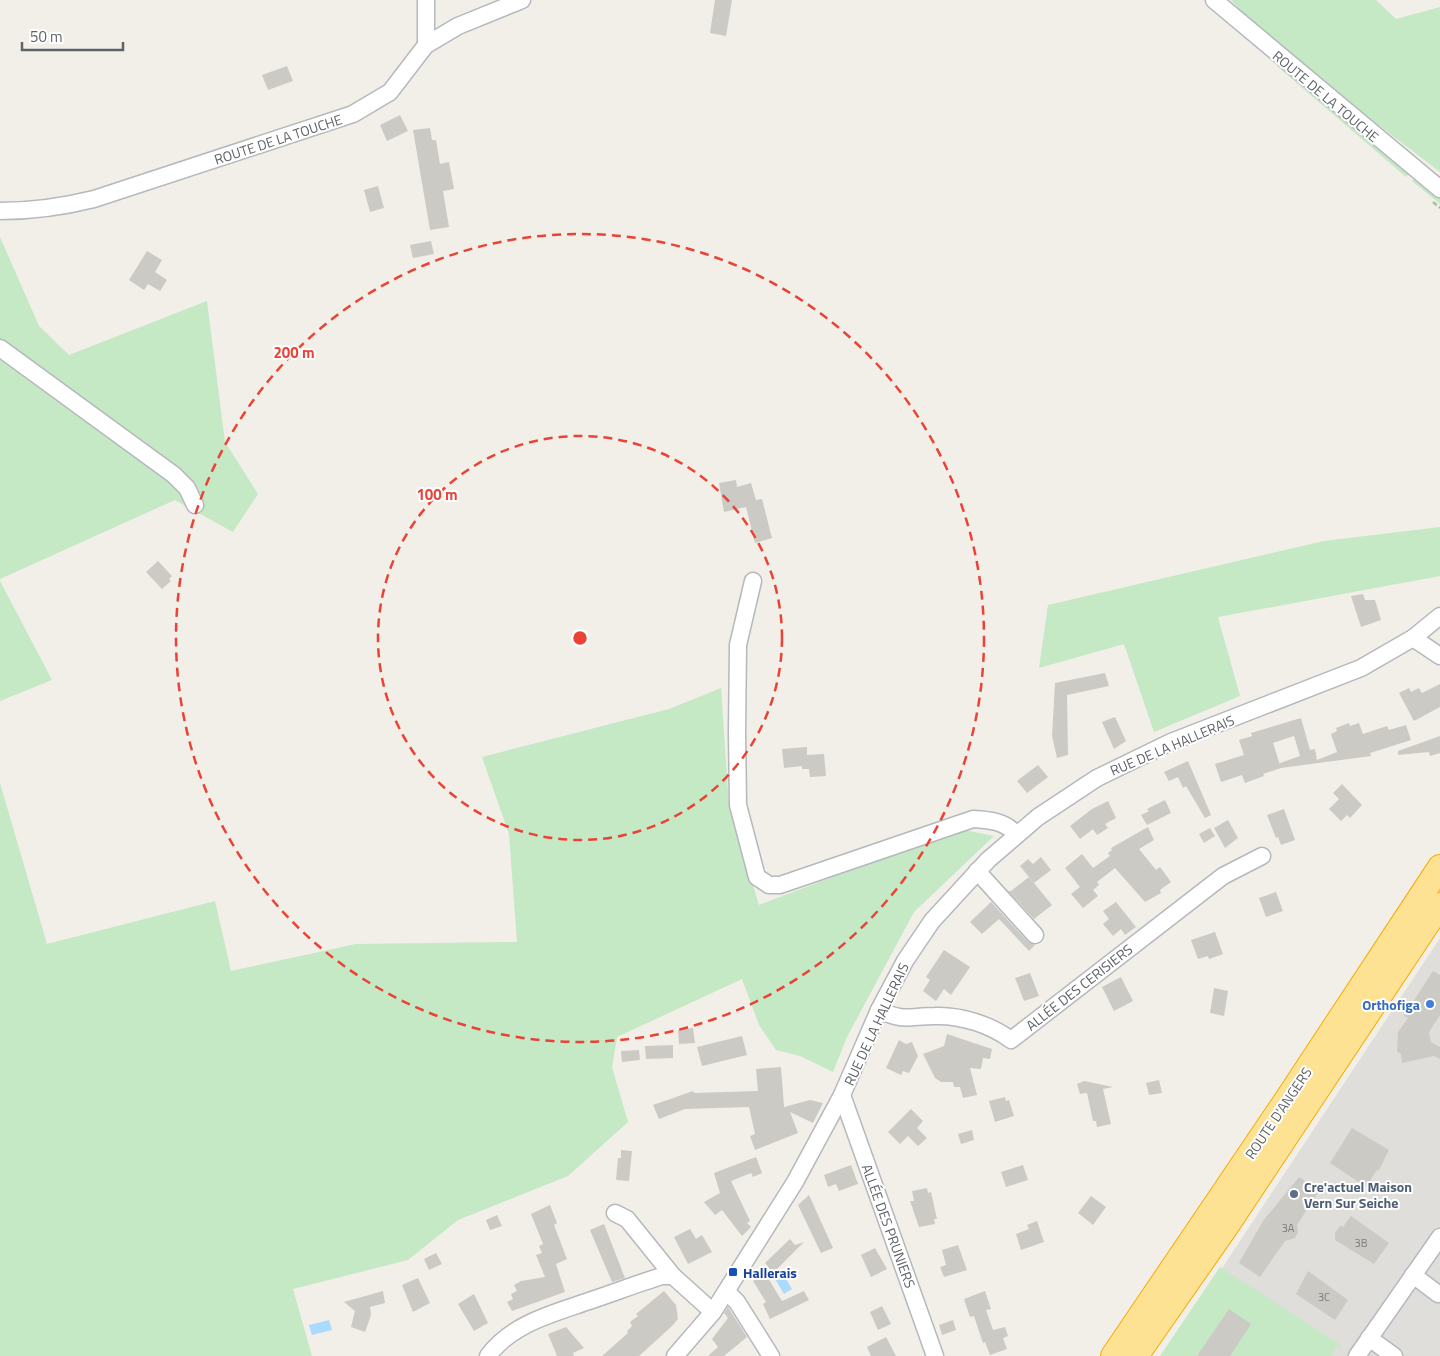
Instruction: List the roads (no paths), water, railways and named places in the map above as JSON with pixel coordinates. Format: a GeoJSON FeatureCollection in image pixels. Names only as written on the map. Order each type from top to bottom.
{"type":"FeatureCollection","features":[{"type":"Feature","properties":{"kind":"highway","name":"ROUTE D'ANGERS"},"geometry":{"type":"LineString","coordinates":[[1113,1356],[1282,1108],[1440,867]]}},
{"type":"Feature","properties":{"kind":"highway","name":"ROUTE D'ANGERS"},"geometry":{"type":"LineString","coordinates":[[1136,1356],[1226,1227],[1440,905]]}},
{"type":"Feature","properties":{"kind":"highway"},"geometry":{"type":"LineString","coordinates":[[1150,1356],[1207,1273],[1226,1227]]}},
{"type":"Feature","properties":{"kind":"street"},"geometry":{"type":"LineString","coordinates":[[426,0],[426,45]]}},
{"type":"Feature","properties":{"kind":"street","name":"ROUTE DE LA TOUCHE"},"geometry":{"type":"LineString","coordinates":[[0,211],[28,211],[60,207],[94,199],[353,114],[390,92],[426,45],[458,26],[522,0]]}},
{"type":"Feature","properties":{"kind":"street","name":"ROUTE DE LA TOUCHE"},"geometry":{"type":"LineString","coordinates":[[1214,0],[1440,189]]}},
{"type":"Feature","properties":{"kind":"street"},"geometry":{"type":"LineString","coordinates":[[0,348],[174,475],[187,488],[196,506]]}},
{"type":"Feature","properties":{"kind":"street"},"geometry":{"type":"LineString","coordinates":[[753,581],[738,645],[737,732],[738,805],[756,877],[769,885],[780,885],[973,819],[993,820],[1011,828],[1017,834]]}},
{"type":"Feature","properties":{"kind":"street","name":"RUE DE LA HALLERAIS"},"geometry":{"type":"LineString","coordinates":[[675,1356],[713,1312],[795,1182],[842,1096],[879,1010],[905,961],[932,921],[977,871],[1017,834],[1065,798],[1127,762],[1171,742],[1361,668],[1413,638],[1440,616]]}},
{"type":"Feature","properties":{"kind":"street"},"geometry":{"type":"LineString","coordinates":[[1413,638],[1440,656]]}},
{"type":"Feature","properties":{"kind":"street","name":"ALLÉE DES CERISIERS"},"geometry":{"type":"LineString","coordinates":[[879,1010],[900,1019],[936,1016],[962,1019],[988,1027],[1011,1040],[1222,876],[1262,856]]}},
{"type":"Feature","properties":{"kind":"street"},"geometry":{"type":"LineString","coordinates":[[977,871],[1035,935]]}},
{"type":"Feature","properties":{"kind":"street","name":"ALLÉE DES PRUNIERS"},"geometry":{"type":"LineString","coordinates":[[842,1096],[935,1356]]}},
{"type":"Feature","properties":{"kind":"street"},"geometry":{"type":"LineString","coordinates":[[615,1213],[627,1219],[673,1276],[713,1312]]}},
{"type":"Feature","properties":{"kind":"street"},"geometry":{"type":"LineString","coordinates":[[1357,1356],[1440,1237]]}},
{"type":"Feature","properties":{"kind":"street"},"geometry":{"type":"LineString","coordinates":[[1413,1275],[1438,1294]]}},
{"type":"Feature","properties":{"kind":"street"},"geometry":{"type":"LineString","coordinates":[[488,1356],[496,1345],[514,1331],[545,1316],[657,1277],[673,1276]]}},
{"type":"Feature","properties":{"kind":"street"},"geometry":{"type":"LineString","coordinates":[[726,1292],[737,1302],[771,1356]]}},
{"type":"Feature","properties":{"kind":"street"},"geometry":{"type":"LineString","coordinates":[[1369,1338],[1394,1356]]}},
{"type":"Feature","properties":{"kind":"water"},"geometry":{"type":"Polygon","coordinates":[[[783,1274],[792,1289],[784,1294],[775,1279],[783,1274]]]}},
{"type":"Feature","properties":{"kind":"water"},"geometry":{"type":"Polygon","coordinates":[[[329,1320],[332,1330],[312,1335],[309,1325],[329,1320]]]}},
{"type":"Feature","properties":{"kind":"place","name":"Orthofiga"},"geometry":{"type":"Point","coordinates":[1430,1004]}},
{"type":"Feature","properties":{"kind":"place","name":"Cre'actuel Maison Vern Sur Seiche"},"geometry":{"type":"Point","coordinates":[1294,1194]}},
{"type":"Feature","properties":{"kind":"place","name":"Hallerais"},"geometry":{"type":"Point","coordinates":[733,1272]}}]}
